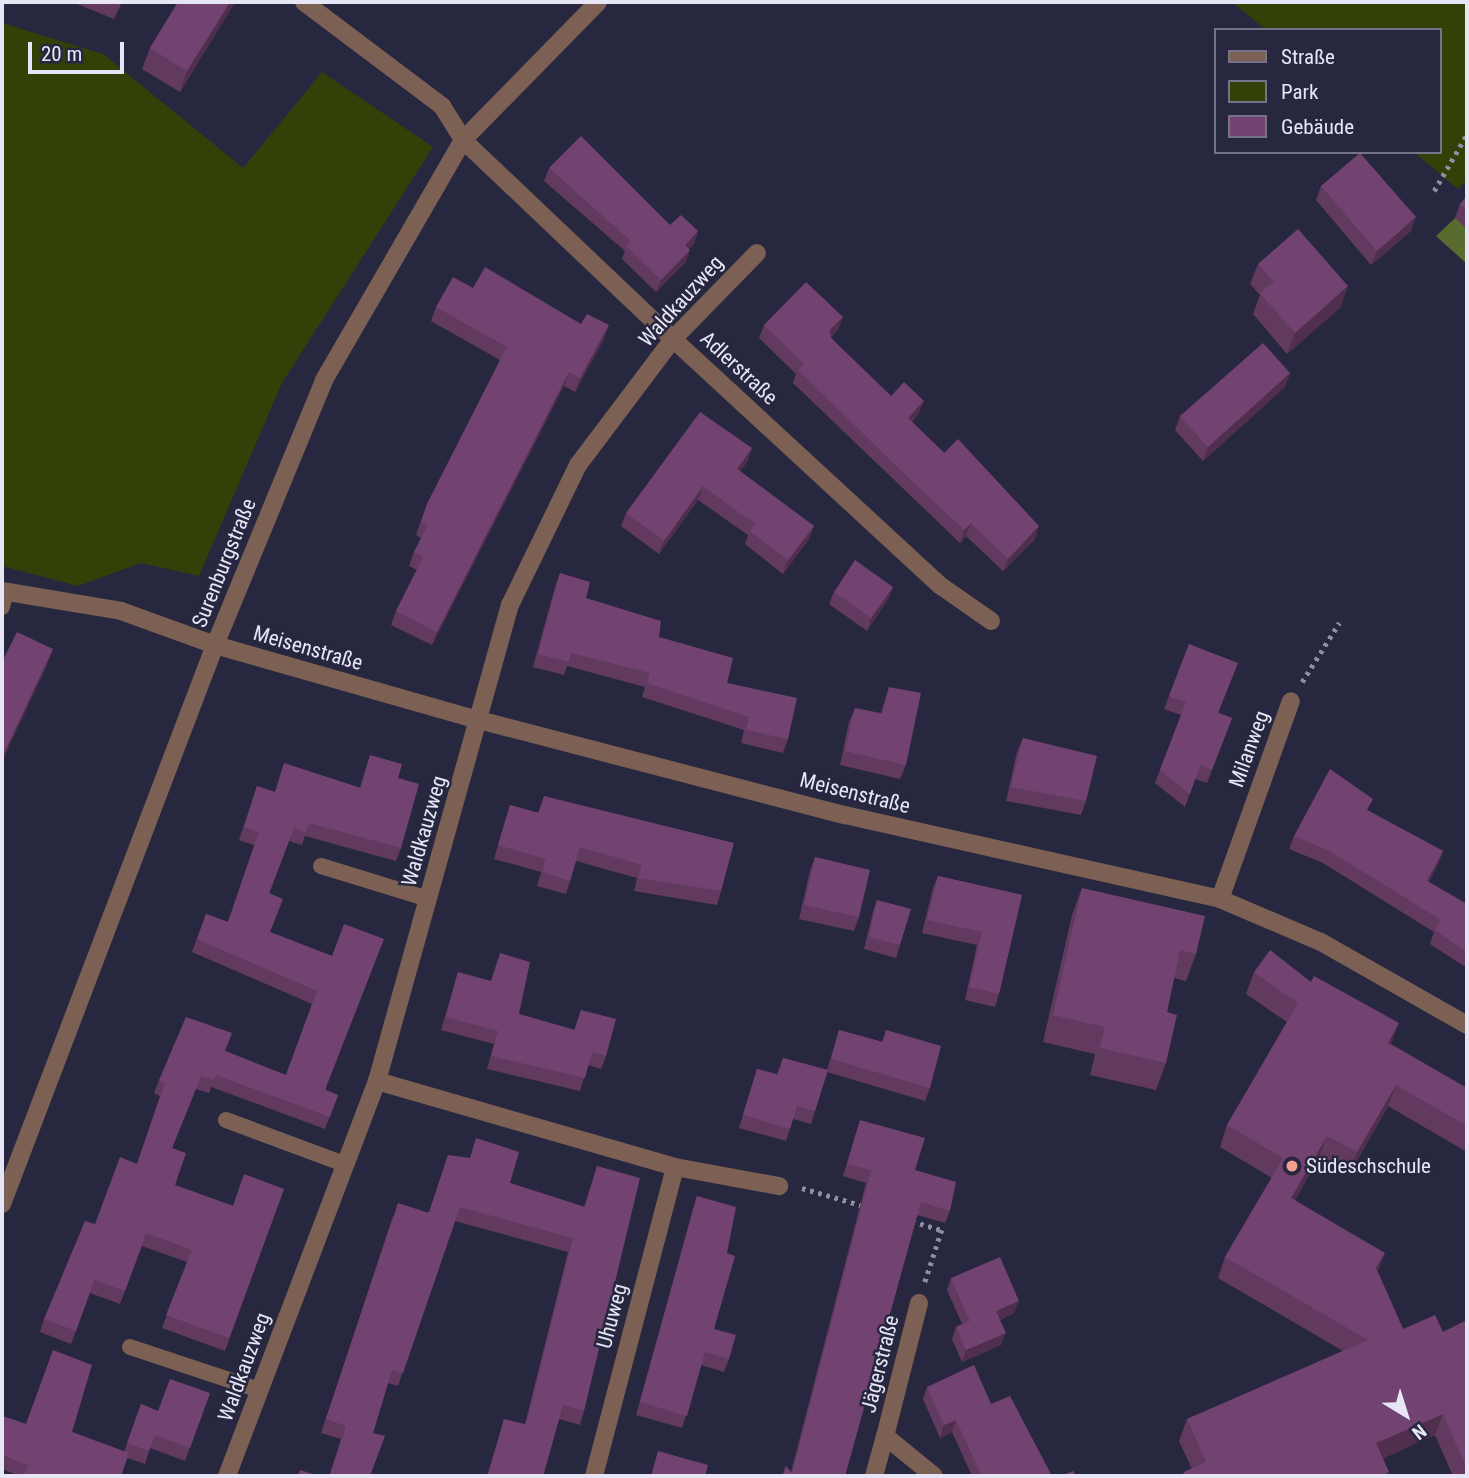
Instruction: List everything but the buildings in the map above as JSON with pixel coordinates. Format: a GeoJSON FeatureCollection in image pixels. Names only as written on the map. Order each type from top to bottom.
{"type":"FeatureCollection","features":[{"type":"Feature","properties":{"kind":"street","name":"Adlerstraße"},"geometry":{"type":"LineString","coordinates":[[304,2],[442,106],[463,140],[673,339],[941,586],[991,621]]}},
{"type":"Feature","properties":{"kind":"street","name":"Surenburgstraße"},"geometry":{"type":"LineString","coordinates":[[2,1204],[215,645],[324,380],[463,140],[598,2]]}},
{"type":"Feature","properties":{"kind":"street","name":"Waldkauzweg"},"geometry":{"type":"LineString","coordinates":[[227,1476],[377,1081],[510,606],[578,465],[673,339],[757,253]]}},
{"type":"Feature","properties":{"kind":"street","name":"Meisenstraße"},"geometry":{"type":"LineString","coordinates":[[3,597],[121,611],[215,645],[479,720],[845,815],[1220,898],[1321,942],[1467,1025]]}},
{"type":"Feature","properties":{"kind":"street","name":"Milanweg"},"geometry":{"type":"LineString","coordinates":[[1220,898],[1291,701]]}},
{"type":"Feature","properties":{"kind":"street"},"geometry":{"type":"LineString","coordinates":[[377,1081],[675,1167],[779,1186]]}},
{"type":"Feature","properties":{"kind":"street","name":"Uhuweg"},"geometry":{"type":"LineString","coordinates":[[594,1476],[675,1167]]}},
{"type":"Feature","properties":{"kind":"street","name":"Jägerstraße"},"geometry":{"type":"LineString","coordinates":[[874,1476],[919,1303]]}},
{"type":"Feature","properties":{"kind":"street","name":"Jägerstraße"},"geometry":{"type":"LineString","coordinates":[[885,1436],[934,1476]]}},
{"type":"Feature","properties":{"kind":"lane"},"geometry":{"type":"LineString","coordinates":[[321,866],[428,899]]}},
{"type":"Feature","properties":{"kind":"lane"},"geometry":{"type":"LineString","coordinates":[[226,1121],[344,1164]]}},
{"type":"Feature","properties":{"kind":"lane"},"geometry":{"type":"LineString","coordinates":[[130,1347],[259,1390]]}},
{"type":"Feature","properties":{"kind":"path"},"geometry":{"type":"LineString","coordinates":[[1434,191],[1467,134]]}},
{"type":"Feature","properties":{"kind":"path","name":"Milanweg"},"geometry":{"type":"LineString","coordinates":[[1291,701],[1339,623]]}},
{"type":"Feature","properties":{"kind":"path"},"geometry":{"type":"LineString","coordinates":[[779,1186],[869,1208]]}},
{"type":"Feature","properties":{"kind":"path"},"geometry":{"type":"LineString","coordinates":[[905,1219],[942,1230],[919,1303]]}},
{"type":"Feature","properties":{"kind":"green space"},"geometry":{"type":"Polygon","coordinates":[[[1232,2],[1467,2],[1467,180],[1458,189],[1416,154],[1441,154],[1441,28],[1264,28],[1232,2]]]}},
{"type":"Feature","properties":{"kind":"green space"},"geometry":{"type":"Polygon","coordinates":[[[2,23],[103,54],[243,168],[322,72],[433,147],[282,383],[199,576],[141,563],[78,586],[2,566],[2,23]]]}},
{"type":"Feature","properties":{"kind":"green space"},"geometry":{"type":"Polygon","coordinates":[[[1467,207],[1467,264],[1436,236],[1467,207]]]}},
{"type":"Feature","properties":{"kind":"place","name":"Südeschschule"},"geometry":{"type":"Point","coordinates":[1292,1166]}}]}
